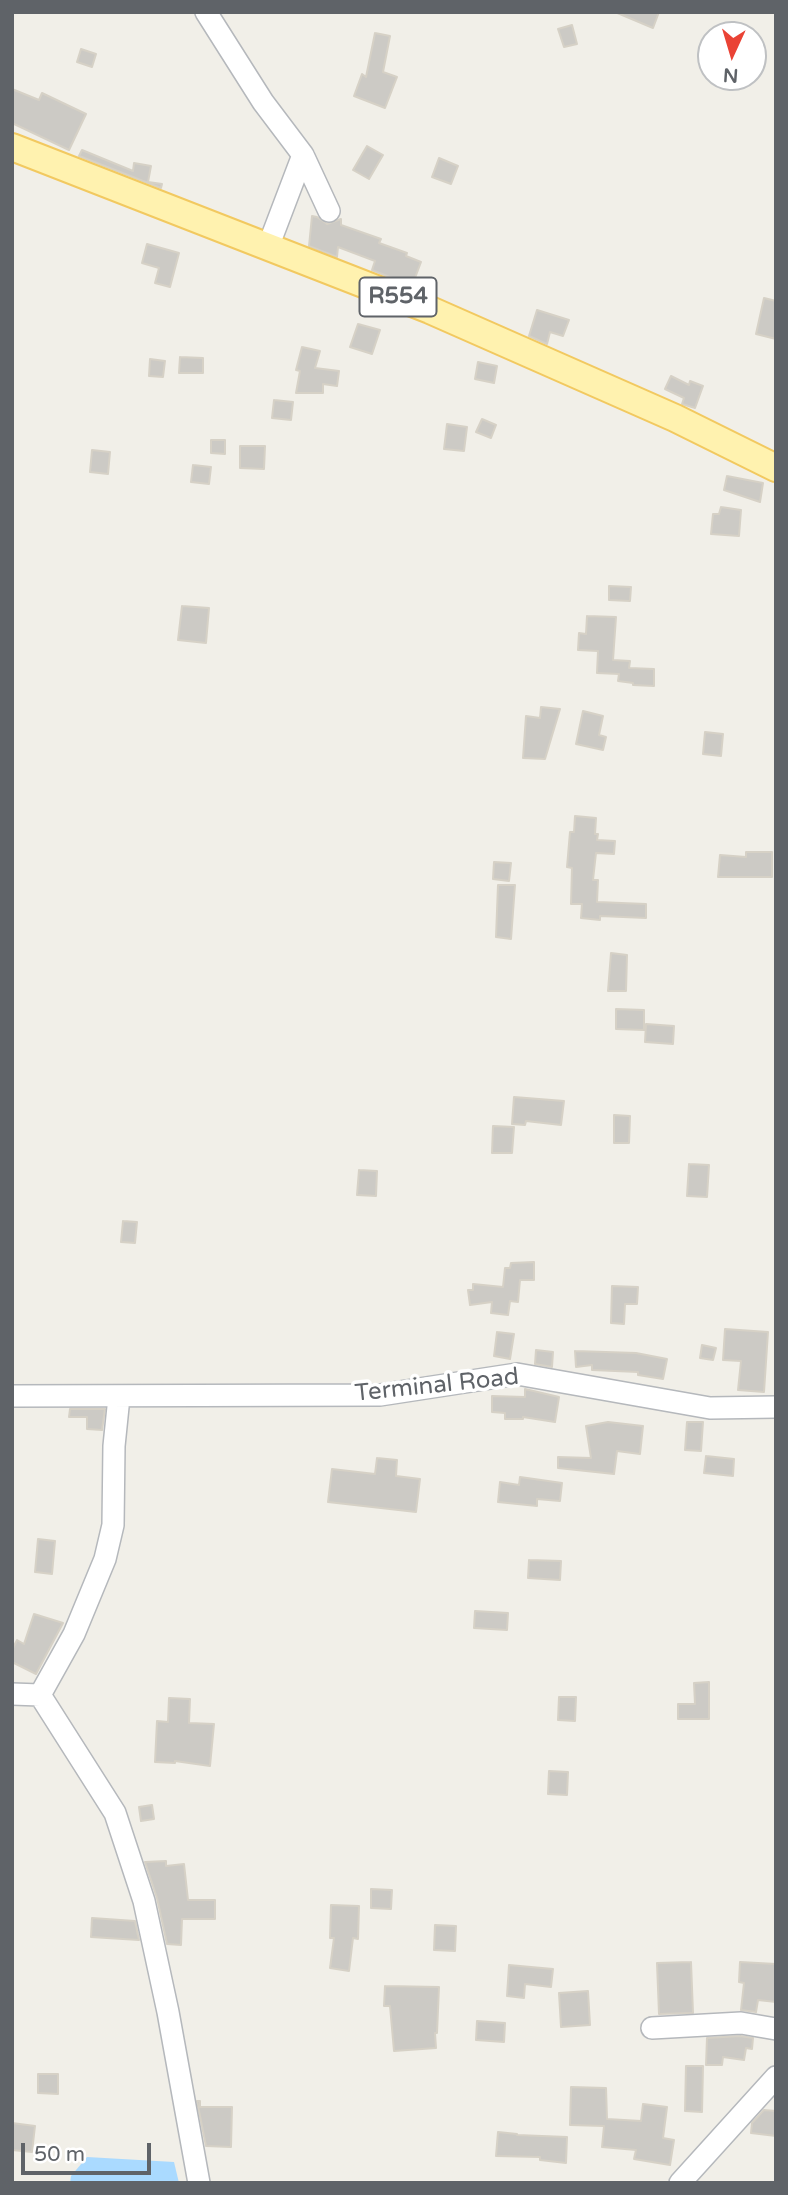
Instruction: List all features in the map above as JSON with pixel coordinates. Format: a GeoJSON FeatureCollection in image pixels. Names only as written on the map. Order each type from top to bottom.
{"type":"FeatureCollection","features":[{"type":"Feature","properties":{"kind":"main road","name":"R554"},"geometry":{"type":"LineString","coordinates":[[12,147],[430,310],[676,418],[776,468]]}},
{"type":"Feature","properties":{"kind":"street"},"geometry":{"type":"LineString","coordinates":[[206,12],[263,102],[303,155],[329,211]]}},
{"type":"Feature","properties":{"kind":"street"},"geometry":{"type":"LineString","coordinates":[[268,247],[303,155]]}},
{"type":"Feature","properties":{"kind":"street","name":"Terminal Road"},"geometry":{"type":"LineString","coordinates":[[12,1396],[380,1395],[517,1374],[710,1408],[776,1407]]}},
{"type":"Feature","properties":{"kind":"street"},"geometry":{"type":"LineString","coordinates":[[40,1695],[74,1634],[104,1559],[113,1525],[114,1446],[119,1396]]}},
{"type":"Feature","properties":{"kind":"street"},"geometry":{"type":"LineString","coordinates":[[12,1694],[40,1695]]}},
{"type":"Feature","properties":{"kind":"street"},"geometry":{"type":"LineString","coordinates":[[40,1695],[115,1813],[136,1876],[168,2012],[199,2183]]}},
{"type":"Feature","properties":{"kind":"street"},"geometry":{"type":"LineString","coordinates":[[652,2028],[741,2023],[776,2029]]}},
{"type":"Feature","properties":{"kind":"street"},"geometry":{"type":"LineString","coordinates":[[680,2183],[776,2077]]}},
{"type":"Feature","properties":{"kind":"water"},"geometry":{"type":"Polygon","coordinates":[[[87,2157],[174,2162],[179,2183],[70,2183],[71,2176],[87,2157]]]}},
{"type":"Feature","properties":{"kind":"building"},"geometry":{"type":"Polygon","coordinates":[[[615,12],[659,12],[653,28],[615,12]]]}},
{"type":"Feature","properties":{"kind":"building"},"geometry":{"type":"Polygon","coordinates":[[[572,25],[577,44],[564,47],[558,29],[572,25]]]}},
{"type":"Feature","properties":{"kind":"building"},"geometry":{"type":"Polygon","coordinates":[[[375,33],[390,36],[383,72],[397,77],[385,108],[354,96],[362,74],[366,77],[375,33]]]}},
{"type":"Feature","properties":{"kind":"building"},"geometry":{"type":"Polygon","coordinates":[[[81,49],[96,54],[92,67],[77,62],[81,49]]]}},
{"type":"Feature","properties":{"kind":"building"},"geometry":{"type":"Polygon","coordinates":[[[12,89],[39,100],[42,93],[86,114],[69,150],[12,123],[12,89]]]}},
{"type":"Feature","properties":{"kind":"building"},"geometry":{"type":"Polygon","coordinates":[[[367,146],[383,155],[369,179],[353,170],[367,146]]]}},
{"type":"Feature","properties":{"kind":"building"},"geometry":{"type":"Polygon","coordinates":[[[82,150],[133,171],[134,163],[151,166],[148,182],[162,184],[161,188],[79,156],[82,150]]]}},
{"type":"Feature","properties":{"kind":"building"},"geometry":{"type":"Polygon","coordinates":[[[439,158],[458,166],[451,184],[432,177],[439,158]]]}},
{"type":"Feature","properties":{"kind":"building"},"geometry":{"type":"Polygon","coordinates":[[[312,216],[327,224],[341,219],[341,225],[381,239],[379,243],[407,253],[406,256],[421,262],[412,286],[372,270],[375,261],[338,247],[337,257],[309,246],[312,216]]]}},
{"type":"Feature","properties":{"kind":"building"},"geometry":{"type":"Polygon","coordinates":[[[147,244],[179,253],[170,287],[155,283],[159,268],[142,263],[147,244]]]}},
{"type":"Feature","properties":{"kind":"building"},"geometry":{"type":"Polygon","coordinates":[[[764,298],[776,301],[776,339],[756,334],[764,298]]]}},
{"type":"Feature","properties":{"kind":"building"},"geometry":{"type":"Polygon","coordinates":[[[537,310],[569,320],[563,336],[550,332],[547,344],[529,336],[537,310]]]}},
{"type":"Feature","properties":{"kind":"building"},"geometry":{"type":"Polygon","coordinates":[[[358,324],[380,330],[372,354],[350,347],[358,324]]]}},
{"type":"Feature","properties":{"kind":"building"},"geometry":{"type":"Polygon","coordinates":[[[302,347],[320,351],[315,368],[339,371],[337,386],[323,384],[323,393],[296,393],[300,371],[296,370],[302,347]]]}},
{"type":"Feature","properties":{"kind":"building"},"geometry":{"type":"Polygon","coordinates":[[[180,357],[203,358],[203,373],[179,373],[180,357]]]}},
{"type":"Feature","properties":{"kind":"building"},"geometry":{"type":"Polygon","coordinates":[[[150,359],[165,361],[163,377],[149,376],[150,359]]]}},
{"type":"Feature","properties":{"kind":"building"},"geometry":{"type":"Polygon","coordinates":[[[478,362],[497,366],[494,383],[475,379],[478,362]]]}},
{"type":"Feature","properties":{"kind":"building"},"geometry":{"type":"Polygon","coordinates":[[[671,376],[689,385],[690,381],[703,386],[695,408],[682,404],[684,398],[665,389],[671,376]]]}},
{"type":"Feature","properties":{"kind":"building"},"geometry":{"type":"Polygon","coordinates":[[[274,400],[293,402],[291,420],[272,418],[274,400]]]}},
{"type":"Feature","properties":{"kind":"building"},"geometry":{"type":"Polygon","coordinates":[[[482,419],[496,425],[491,438],[476,432],[482,419]]]}},
{"type":"Feature","properties":{"kind":"building"},"geometry":{"type":"Polygon","coordinates":[[[447,424],[467,427],[464,451],[444,449],[447,424]]]}},
{"type":"Feature","properties":{"kind":"building"},"geometry":{"type":"Polygon","coordinates":[[[211,440],[225,440],[225,454],[211,453],[211,440]]]}},
{"type":"Feature","properties":{"kind":"building"},"geometry":{"type":"Polygon","coordinates":[[[240,446],[265,446],[264,469],[240,468],[240,446]]]}},
{"type":"Feature","properties":{"kind":"building"},"geometry":{"type":"Polygon","coordinates":[[[92,450],[110,452],[108,474],[90,472],[92,450]]]}},
{"type":"Feature","properties":{"kind":"building"},"geometry":{"type":"Polygon","coordinates":[[[193,465],[211,467],[209,484],[191,482],[193,465]]]}},
{"type":"Feature","properties":{"kind":"building"},"geometry":{"type":"Polygon","coordinates":[[[727,476],[763,483],[760,502],[724,490],[727,476]]]}},
{"type":"Feature","properties":{"kind":"building"},"geometry":{"type":"Polygon","coordinates":[[[721,507],[741,510],[739,536],[711,534],[713,514],[719,514],[721,507]]]}},
{"type":"Feature","properties":{"kind":"building"},"geometry":{"type":"Polygon","coordinates":[[[609,586],[631,587],[630,601],[609,600],[609,586]]]}},
{"type":"Feature","properties":{"kind":"building"},"geometry":{"type":"Polygon","coordinates":[[[182,606],[209,608],[206,643],[178,640],[182,606]]]}},
{"type":"Feature","properties":{"kind":"building"},"geometry":{"type":"Polygon","coordinates":[[[587,616],[616,617],[613,660],[630,661],[629,668],[654,669],[654,686],[618,681],[619,674],[597,673],[598,651],[578,650],[579,633],[586,634],[587,616]]]}},
{"type":"Feature","properties":{"kind":"building"},"geometry":{"type":"Polygon","coordinates":[[[541,707],[560,709],[545,759],[523,758],[526,716],[540,718],[541,707]]]}},
{"type":"Feature","properties":{"kind":"building"},"geometry":{"type":"Polygon","coordinates":[[[583,711],[603,716],[599,735],[606,737],[603,750],[576,744],[583,711]]]}},
{"type":"Feature","properties":{"kind":"building"},"geometry":{"type":"Polygon","coordinates":[[[705,732],[723,734],[721,756],[703,754],[705,732]]]}},
{"type":"Feature","properties":{"kind":"building"},"geometry":{"type":"Polygon","coordinates":[[[575,816],[596,818],[597,840],[615,841],[614,854],[596,853],[593,880],[598,880],[597,902],[646,904],[646,918],[581,918],[582,904],[571,904],[572,868],[567,867],[570,832],[574,832],[575,816]]]}},
{"type":"Feature","properties":{"kind":"building"},"geometry":{"type":"Polygon","coordinates":[[[746,852],[772,852],[772,877],[718,877],[720,855],[746,857],[746,852]]]}},
{"type":"Feature","properties":{"kind":"building"},"geometry":{"type":"Polygon","coordinates":[[[494,862],[511,863],[509,881],[493,879],[494,862]]]}},
{"type":"Feature","properties":{"kind":"building"},"geometry":{"type":"Polygon","coordinates":[[[498,885],[515,885],[511,939],[496,937],[498,885]]]}},
{"type":"Feature","properties":{"kind":"building"},"geometry":{"type":"Polygon","coordinates":[[[611,953],[627,955],[626,991],[608,991],[611,953]]]}},
{"type":"Feature","properties":{"kind":"building"},"geometry":{"type":"Polygon","coordinates":[[[616,1009],[644,1010],[644,1030],[616,1029],[616,1009]]]}},
{"type":"Feature","properties":{"kind":"building"},"geometry":{"type":"Polygon","coordinates":[[[646,1024],[674,1026],[673,1044],[645,1042],[646,1024]]]}},
{"type":"Feature","properties":{"kind":"building"},"geometry":{"type":"Polygon","coordinates":[[[514,1097],[564,1101],[561,1125],[526,1121],[525,1125],[512,1124],[514,1097]]]}},
{"type":"Feature","properties":{"kind":"building"},"geometry":{"type":"Polygon","coordinates":[[[614,1115],[630,1116],[629,1143],[614,1143],[614,1115]]]}},
{"type":"Feature","properties":{"kind":"building"},"geometry":{"type":"Polygon","coordinates":[[[493,1126],[514,1127],[512,1153],[492,1153],[493,1126]]]}},
{"type":"Feature","properties":{"kind":"building"},"geometry":{"type":"Polygon","coordinates":[[[689,1164],[709,1165],[707,1197],[687,1196],[689,1164]]]}},
{"type":"Feature","properties":{"kind":"building"},"geometry":{"type":"Polygon","coordinates":[[[359,1170],[377,1171],[376,1196],[357,1195],[359,1170]]]}},
{"type":"Feature","properties":{"kind":"building"},"geometry":{"type":"Polygon","coordinates":[[[123,1221],[137,1222],[135,1243],[121,1242],[123,1221]]]}},
{"type":"Feature","properties":{"kind":"building"},"geometry":{"type":"Polygon","coordinates":[[[534,1262],[534,1280],[520,1280],[518,1302],[510,1301],[508,1315],[491,1313],[492,1302],[470,1305],[468,1290],[473,1290],[473,1284],[503,1287],[505,1268],[510,1268],[511,1263],[534,1262]]]}},
{"type":"Feature","properties":{"kind":"building"},"geometry":{"type":"Polygon","coordinates":[[[612,1286],[638,1287],[637,1304],[625,1304],[624,1324],[611,1323],[612,1286]]]}},
{"type":"Feature","properties":{"kind":"building"},"geometry":{"type":"Polygon","coordinates":[[[725,1329],[768,1332],[764,1392],[738,1390],[741,1361],[723,1360],[725,1329]]]}},
{"type":"Feature","properties":{"kind":"building"},"geometry":{"type":"Polygon","coordinates":[[[497,1332],[514,1334],[510,1359],[494,1356],[497,1332]]]}},
{"type":"Feature","properties":{"kind":"building"},"geometry":{"type":"Polygon","coordinates":[[[702,1345],[716,1348],[713,1360],[700,1358],[702,1345]]]}},
{"type":"Feature","properties":{"kind":"building"},"geometry":{"type":"Polygon","coordinates":[[[536,1350],[553,1352],[552,1367],[535,1364],[536,1350]]]}},
{"type":"Feature","properties":{"kind":"building"},"geometry":{"type":"Polygon","coordinates":[[[575,1351],[636,1353],[667,1359],[663,1379],[638,1375],[638,1372],[592,1370],[592,1365],[576,1367],[575,1351]]]}},
{"type":"Feature","properties":{"kind":"building"},"geometry":{"type":"Polygon","coordinates":[[[525,1389],[559,1397],[555,1422],[523,1417],[505,1419],[505,1413],[492,1412],[492,1396],[525,1397],[525,1389]]]}},
{"type":"Feature","properties":{"kind":"building"},"geometry":{"type":"Polygon","coordinates":[[[70,1409],[105,1409],[102,1430],[87,1429],[87,1417],[69,1417],[70,1409]]]}},
{"type":"Feature","properties":{"kind":"building"},"geometry":{"type":"Polygon","coordinates":[[[608,1422],[643,1426],[640,1454],[617,1451],[614,1474],[558,1468],[558,1457],[591,1458],[586,1426],[608,1422]]]}},
{"type":"Feature","properties":{"kind":"building"},"geometry":{"type":"Polygon","coordinates":[[[687,1422],[703,1422],[701,1451],[685,1450],[687,1422]]]}},
{"type":"Feature","properties":{"kind":"building"},"geometry":{"type":"Polygon","coordinates":[[[706,1456],[734,1459],[733,1476],[704,1473],[706,1456]]]}},
{"type":"Feature","properties":{"kind":"building"},"geometry":{"type":"Polygon","coordinates":[[[377,1458],[397,1460],[396,1476],[420,1479],[416,1512],[328,1502],[332,1469],[375,1474],[377,1458]]]}},
{"type":"Feature","properties":{"kind":"building"},"geometry":{"type":"Polygon","coordinates":[[[520,1477],[562,1483],[560,1501],[537,1499],[537,1506],[498,1502],[500,1482],[519,1485],[520,1477]]]}},
{"type":"Feature","properties":{"kind":"building"},"geometry":{"type":"Polygon","coordinates":[[[38,1539],[55,1541],[52,1574],[35,1572],[38,1539]]]}},
{"type":"Feature","properties":{"kind":"building"},"geometry":{"type":"Polygon","coordinates":[[[529,1560],[561,1561],[560,1580],[528,1578],[529,1560]]]}},
{"type":"Feature","properties":{"kind":"building"},"geometry":{"type":"Polygon","coordinates":[[[475,1611],[508,1613],[507,1630],[474,1628],[475,1611]]]}},
{"type":"Feature","properties":{"kind":"building"},"geometry":{"type":"Polygon","coordinates":[[[34,1614],[63,1623],[36,1674],[12,1662],[12,1650],[17,1640],[24,1644],[34,1614]]]}},
{"type":"Feature","properties":{"kind":"building"},"geometry":{"type":"Polygon","coordinates":[[[709,1682],[709,1719],[678,1719],[678,1704],[695,1704],[694,1683],[709,1682]]]}},
{"type":"Feature","properties":{"kind":"building"},"geometry":{"type":"Polygon","coordinates":[[[559,1697],[576,1697],[575,1721],[558,1720],[559,1697]]]}},
{"type":"Feature","properties":{"kind":"building"},"geometry":{"type":"Polygon","coordinates":[[[169,1698],[190,1699],[189,1723],[214,1724],[210,1766],[175,1761],[155,1762],[157,1721],[168,1722],[169,1698]]]}},
{"type":"Feature","properties":{"kind":"building"},"geometry":{"type":"Polygon","coordinates":[[[549,1771],[568,1772],[567,1795],[548,1794],[549,1771]]]}},
{"type":"Feature","properties":{"kind":"building"},"geometry":{"type":"Polygon","coordinates":[[[152,1805],[154,1819],[141,1821],[139,1807],[152,1805]]]}},
{"type":"Feature","properties":{"kind":"building"},"geometry":{"type":"Polygon","coordinates":[[[166,1861],[166,1866],[184,1864],[188,1900],[215,1900],[215,1919],[182,1919],[181,1945],[167,1944],[157,1898],[145,1862],[166,1861]]]}},
{"type":"Feature","properties":{"kind":"building"},"geometry":{"type":"Polygon","coordinates":[[[371,1889],[392,1890],[391,1909],[371,1908],[371,1889]]]}},
{"type":"Feature","properties":{"kind":"building"},"geometry":{"type":"Polygon","coordinates":[[[331,1905],[359,1906],[358,1939],[353,1938],[349,1971],[330,1968],[334,1938],[330,1938],[331,1905]]]}},
{"type":"Feature","properties":{"kind":"building"},"geometry":{"type":"Polygon","coordinates":[[[92,1918],[135,1921],[139,1940],[91,1937],[92,1918]]]}},
{"type":"Feature","properties":{"kind":"building"},"geometry":{"type":"Polygon","coordinates":[[[435,1925],[456,1926],[455,1951],[434,1950],[435,1925]]]}},
{"type":"Feature","properties":{"kind":"building"},"geometry":{"type":"Polygon","coordinates":[[[691,1962],[693,2013],[659,2014],[657,1963],[691,1962]]]}},
{"type":"Feature","properties":{"kind":"building"},"geometry":{"type":"Polygon","coordinates":[[[740,1962],[776,1964],[776,2002],[758,2000],[756,2012],[741,2010],[744,1983],[739,1982],[740,1962]]]}},
{"type":"Feature","properties":{"kind":"building"},"geometry":{"type":"Polygon","coordinates":[[[509,1965],[553,1969],[551,1987],[525,1984],[524,1998],[507,1996],[509,1965]]]}},
{"type":"Feature","properties":{"kind":"building"},"geometry":{"type":"Polygon","coordinates":[[[385,1986],[439,1987],[436,2048],[394,2051],[390,2006],[384,2006],[385,1986]]]}},
{"type":"Feature","properties":{"kind":"building"},"geometry":{"type":"Polygon","coordinates":[[[588,1991],[590,2025],[561,2027],[559,1993],[588,1991]]]}},
{"type":"Feature","properties":{"kind":"building"},"geometry":{"type":"Polygon","coordinates":[[[477,2021],[505,2023],[504,2042],[476,2040],[477,2021]]]}},
{"type":"Feature","properties":{"kind":"building"},"geometry":{"type":"Polygon","coordinates":[[[707,2038],[753,2038],[752,2049],[746,2048],[744,2060],[723,2057],[722,2065],[706,2065],[707,2038]]]}},
{"type":"Feature","properties":{"kind":"building"},"geometry":{"type":"Polygon","coordinates":[[[686,2066],[703,2066],[702,2112],[685,2111],[686,2066]]]}},
{"type":"Feature","properties":{"kind":"building"},"geometry":{"type":"Polygon","coordinates":[[[38,2074],[58,2074],[58,2094],[38,2093],[38,2074]]]}},
{"type":"Feature","properties":{"kind":"building"},"geometry":{"type":"Polygon","coordinates":[[[571,2087],[606,2088],[607,2119],[641,2121],[643,2104],[667,2107],[663,2138],[674,2140],[670,2165],[634,2159],[636,2150],[602,2147],[604,2126],[570,2125],[571,2087]]]}},
{"type":"Feature","properties":{"kind":"building"},"geometry":{"type":"Polygon","coordinates":[[[197,2101],[200,2101],[200,2107],[232,2107],[231,2147],[206,2146],[197,2101]]]}},
{"type":"Feature","properties":{"kind":"building"},"geometry":{"type":"Polygon","coordinates":[[[764,2110],[776,2111],[776,2136],[751,2133],[752,2123],[764,2110]]]}},
{"type":"Feature","properties":{"kind":"building"},"geometry":{"type":"Polygon","coordinates":[[[12,2123],[35,2126],[32,2152],[12,2150],[12,2123]]]}},
{"type":"Feature","properties":{"kind":"building"},"geometry":{"type":"Polygon","coordinates":[[[498,2132],[567,2137],[566,2163],[540,2160],[540,2157],[496,2156],[498,2132]]]}}]}
